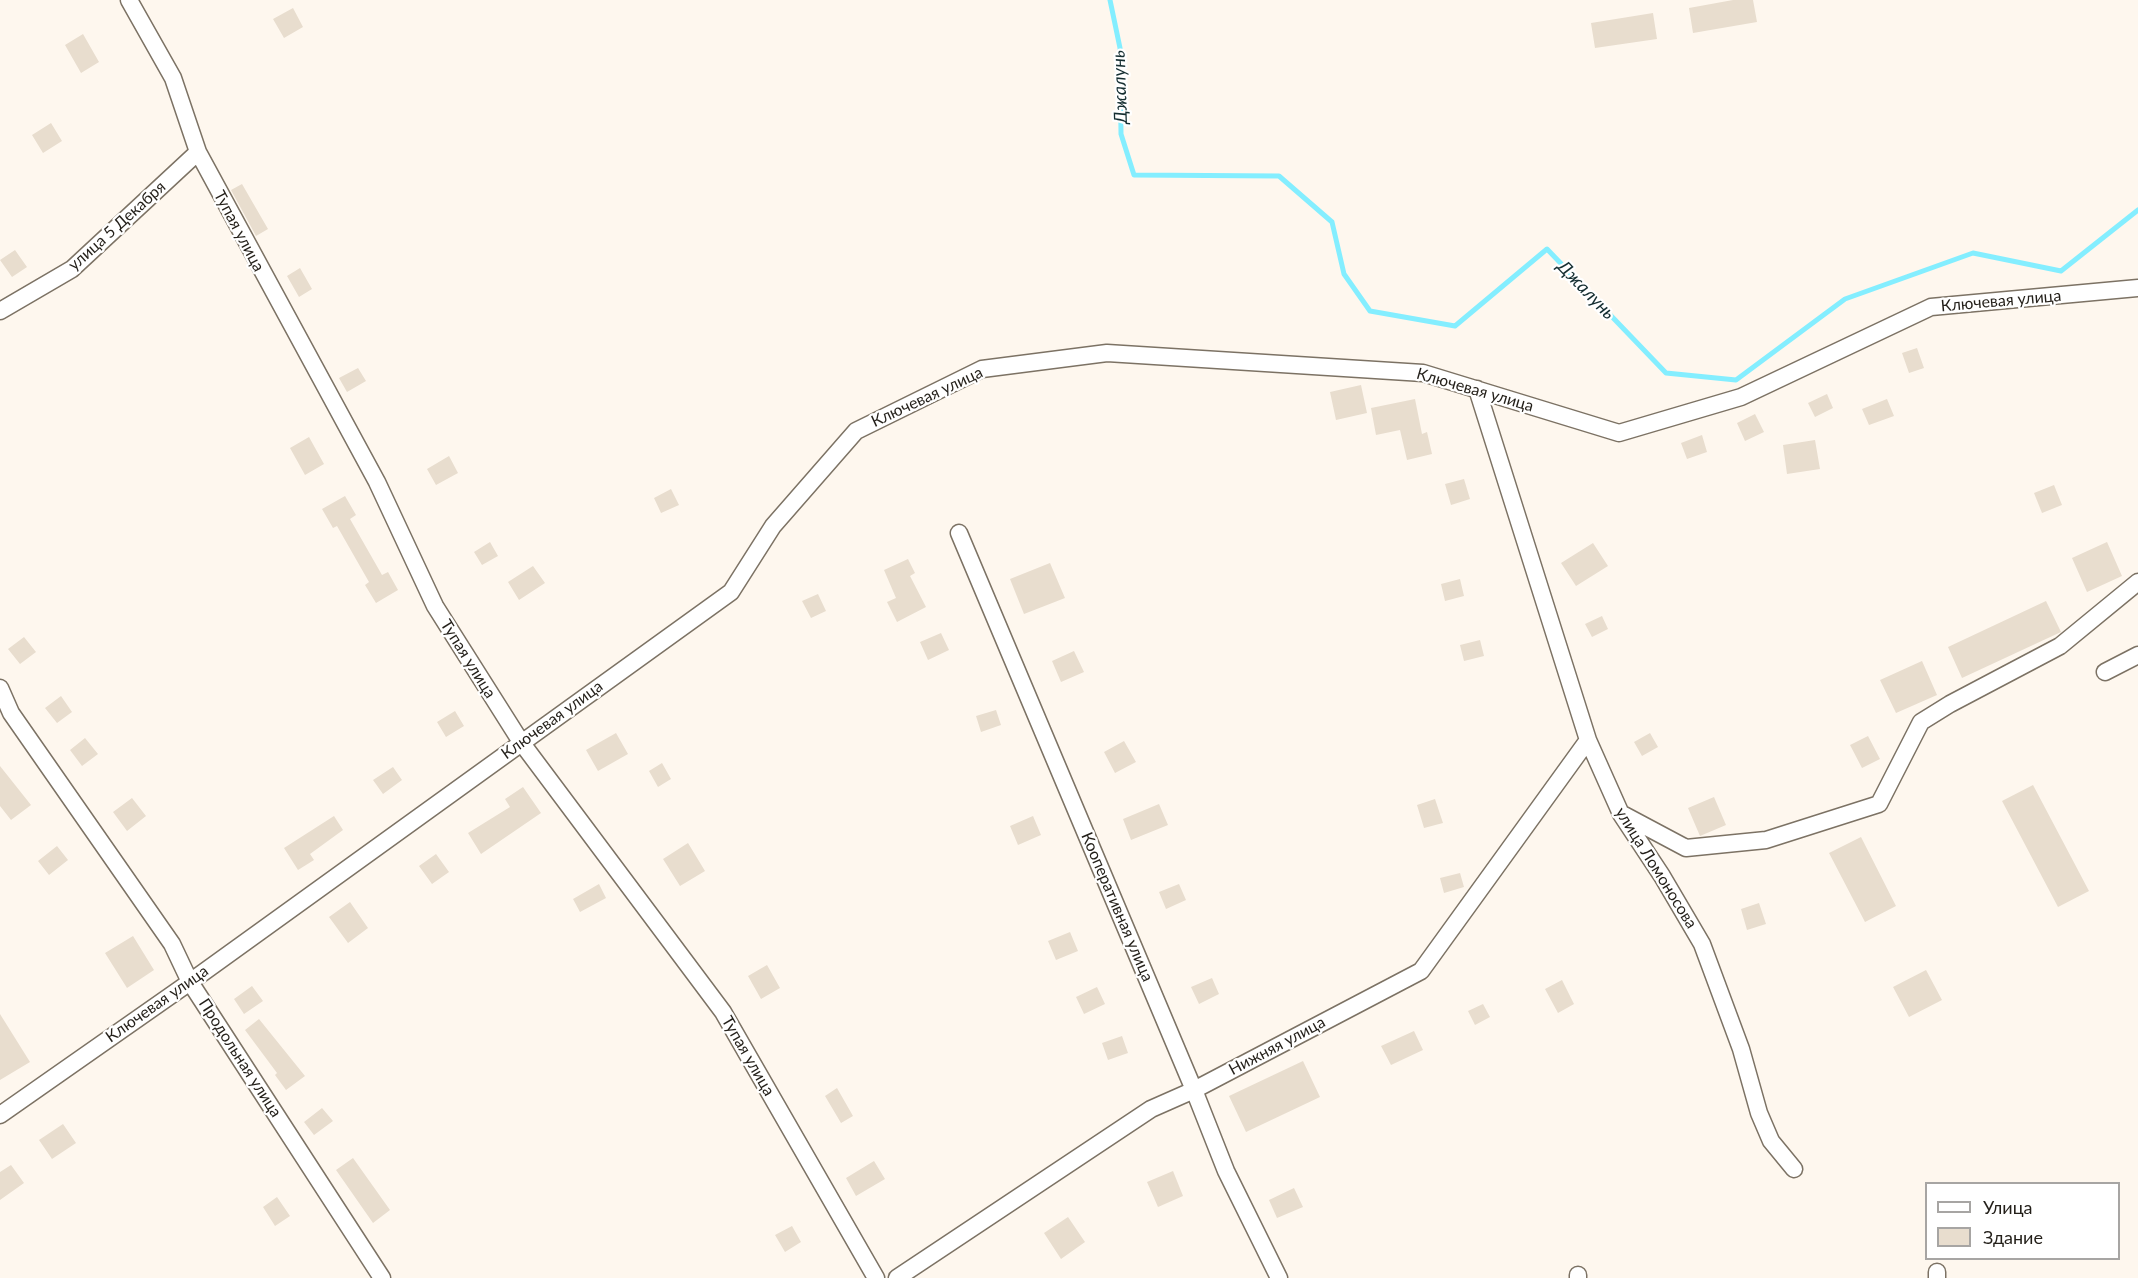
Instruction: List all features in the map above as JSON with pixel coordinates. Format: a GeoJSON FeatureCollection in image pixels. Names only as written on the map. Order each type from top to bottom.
{"type":"FeatureCollection","features":[{"type":"Feature","properties":{"kind":"street","name":"Тупая улица"},"geometry":{"type":"LineString","coordinates":[[129,0],[173,78],[198,152],[377,482],[435,606],[521,742],[723,1012],[876,1278]]}},
{"type":"Feature","properties":{"kind":"street","name":"улица 5 Декабря"},"geometry":{"type":"LineString","coordinates":[[0,311],[72,269],[198,152]]}},
{"type":"Feature","properties":{"kind":"street","name":"Ключевая улица"},"geometry":{"type":"LineString","coordinates":[[0,1115],[190,982],[731,592],[773,526],[856,431],[982,369],[1107,353],[1423,373],[1620,433],[1742,397],[1931,307],[2138,288]]}},
{"type":"Feature","properties":{"kind":"street","name":"улица Ломоносова"},"geometry":{"type":"LineString","coordinates":[[1477,389],[1588,740],[1621,814],[1662,876],[1702,944],[1741,1049],[1759,1113],[1771,1141],[1794,1169]]}},
{"type":"Feature","properties":{"kind":"street","name":"Кооперативная улица"},"geometry":{"type":"LineString","coordinates":[[959,533],[1194,1090],[1226,1172],[1279,1278]]}},
{"type":"Feature","properties":{"kind":"street"},"geometry":{"type":"LineString","coordinates":[[1621,814],[1686,848],[1766,840],[1879,804],[1921,722],[1950,704],[2060,646],[2138,582]]}},
{"type":"Feature","properties":{"kind":"street"},"geometry":{"type":"LineString","coordinates":[[2105,672],[2138,655]]}},
{"type":"Feature","properties":{"kind":"street","name":"Продольная улица"},"geometry":{"type":"LineString","coordinates":[[0,688],[11,712],[172,944],[190,982],[382,1278]]}},
{"type":"Feature","properties":{"kind":"street","name":"Нижняя улица"},"geometry":{"type":"LineString","coordinates":[[897,1278],[1151,1109],[1194,1090],[1420,971],[1588,740]]}},
{"type":"Feature","properties":{"kind":"building"},"geometry":{"type":"Polygon","coordinates":[[[1733,0],[1753,0],[1757,22],[1693,33],[1689,8],[1733,0]]]}},
{"type":"Feature","properties":{"kind":"building"},"geometry":{"type":"Polygon","coordinates":[[[293,8],[303,27],[284,38],[273,19],[293,8]]]}},
{"type":"Feature","properties":{"kind":"building"},"geometry":{"type":"Polygon","coordinates":[[[1653,13],[1657,39],[1595,48],[1591,23],[1653,13]]]}},
{"type":"Feature","properties":{"kind":"building"},"geometry":{"type":"Polygon","coordinates":[[[83,34],[99,62],[81,73],[65,45],[83,34]]]}},
{"type":"Feature","properties":{"kind":"building"},"geometry":{"type":"Polygon","coordinates":[[[51,123],[62,141],[43,153],[32,135],[51,123]]]}},
{"type":"Feature","properties":{"kind":"building"},"geometry":{"type":"Polygon","coordinates":[[[242,184],[268,229],[256,236],[231,190],[242,184]]]}},
{"type":"Feature","properties":{"kind":"building"},"geometry":{"type":"Polygon","coordinates":[[[15,250],[27,267],[12,277],[0,260],[15,250]]]}},
{"type":"Feature","properties":{"kind":"building"},"geometry":{"type":"Polygon","coordinates":[[[300,268],[312,289],[299,297],[287,276],[300,268]]]}},
{"type":"Feature","properties":{"kind":"building"},"geometry":{"type":"Polygon","coordinates":[[[1917,348],[1924,368],[1909,373],[1902,353],[1917,348]]]}},
{"type":"Feature","properties":{"kind":"building"},"geometry":{"type":"Polygon","coordinates":[[[358,368],[366,381],[347,392],[339,378],[358,368]]]}},
{"type":"Feature","properties":{"kind":"building"},"geometry":{"type":"Polygon","coordinates":[[[1361,385],[1367,413],[1336,420],[1330,392],[1361,385]]]}},
{"type":"Feature","properties":{"kind":"building"},"geometry":{"type":"Polygon","coordinates":[[[1827,394],[1833,408],[1815,417],[1808,403],[1827,394]]]}},
{"type":"Feature","properties":{"kind":"building"},"geometry":{"type":"Polygon","coordinates":[[[1415,399],[1422,434],[1427,432],[1432,454],[1407,460],[1400,430],[1376,435],[1371,408],[1415,399]]]}},
{"type":"Feature","properties":{"kind":"building"},"geometry":{"type":"Polygon","coordinates":[[[1887,399],[1894,416],[1869,425],[1862,409],[1887,399]]]}},
{"type":"Feature","properties":{"kind":"building"},"geometry":{"type":"Polygon","coordinates":[[[1755,414],[1764,432],[1745,441],[1737,423],[1755,414]]]}},
{"type":"Feature","properties":{"kind":"building"},"geometry":{"type":"Polygon","coordinates":[[[1702,435],[1707,452],[1687,459],[1681,443],[1702,435]]]}},
{"type":"Feature","properties":{"kind":"building"},"geometry":{"type":"Polygon","coordinates":[[[309,437],[324,464],[305,475],[290,448],[309,437]]]}},
{"type":"Feature","properties":{"kind":"building"},"geometry":{"type":"Polygon","coordinates":[[[1815,440],[1820,469],[1787,474],[1783,445],[1815,440]]]}},
{"type":"Feature","properties":{"kind":"building"},"geometry":{"type":"Polygon","coordinates":[[[449,456],[458,473],[436,485],[427,469],[449,456]]]}},
{"type":"Feature","properties":{"kind":"building"},"geometry":{"type":"Polygon","coordinates":[[[1464,479],[1470,499],[1451,505],[1445,484],[1464,479]]]}},
{"type":"Feature","properties":{"kind":"building"},"geometry":{"type":"Polygon","coordinates":[[[2054,485],[2062,505],[2042,513],[2034,493],[2054,485]]]}},
{"type":"Feature","properties":{"kind":"building"},"geometry":{"type":"Polygon","coordinates":[[[671,489],[679,505],[661,513],[654,498],[671,489]]]}},
{"type":"Feature","properties":{"kind":"building"},"geometry":{"type":"Polygon","coordinates":[[[345,496],[356,515],[350,519],[382,575],[388,572],[398,590],[376,603],[365,585],[369,582],[337,526],[333,528],[322,509],[345,496]]]}},
{"type":"Feature","properties":{"kind":"building"},"geometry":{"type":"Polygon","coordinates":[[[490,542],[498,556],[482,565],[474,552],[490,542]]]}},
{"type":"Feature","properties":{"kind":"building"},"geometry":{"type":"Polygon","coordinates":[[[2107,542],[2122,576],[2087,592],[2072,558],[2107,542]]]}},
{"type":"Feature","properties":{"kind":"building"},"geometry":{"type":"Polygon","coordinates":[[[1593,543],[1608,566],[1576,586],[1561,563],[1593,543]]]}},
{"type":"Feature","properties":{"kind":"building"},"geometry":{"type":"Polygon","coordinates":[[[908,559],[915,573],[910,576],[926,607],[897,622],[887,602],[896,598],[884,570],[908,559]]]}},
{"type":"Feature","properties":{"kind":"building"},"geometry":{"type":"Polygon","coordinates":[[[1050,563],[1065,598],[1024,614],[1010,579],[1050,563]]]}},
{"type":"Feature","properties":{"kind":"building"},"geometry":{"type":"Polygon","coordinates":[[[533,566],[545,583],[519,600],[508,582],[533,566]]]}},
{"type":"Feature","properties":{"kind":"building"},"geometry":{"type":"Polygon","coordinates":[[[1460,579],[1464,596],[1445,601],[1441,584],[1460,579]]]}},
{"type":"Feature","properties":{"kind":"building"},"geometry":{"type":"Polygon","coordinates":[[[818,594],[826,611],[811,618],[802,601],[818,594]]]}},
{"type":"Feature","properties":{"kind":"building"},"geometry":{"type":"Polygon","coordinates":[[[2046,601],[2061,632],[1962,678],[1948,647],[2046,601]]]}},
{"type":"Feature","properties":{"kind":"building"},"geometry":{"type":"Polygon","coordinates":[[[1602,616],[1608,629],[1592,637],[1585,624],[1602,616]]]}},
{"type":"Feature","properties":{"kind":"building"},"geometry":{"type":"Polygon","coordinates":[[[941,633],[949,650],[928,660],[920,642],[941,633]]]}},
{"type":"Feature","properties":{"kind":"building"},"geometry":{"type":"Polygon","coordinates":[[[24,637],[36,652],[20,664],[8,649],[24,637]]]}},
{"type":"Feature","properties":{"kind":"building"},"geometry":{"type":"Polygon","coordinates":[[[1480,640],[1484,656],[1464,661],[1460,645],[1480,640]]]}},
{"type":"Feature","properties":{"kind":"building"},"geometry":{"type":"Polygon","coordinates":[[[1074,651],[1084,672],[1061,682],[1052,661],[1074,651]]]}},
{"type":"Feature","properties":{"kind":"building"},"geometry":{"type":"Polygon","coordinates":[[[1922,661],[1937,695],[1896,713],[1880,680],[1922,661]]]}},
{"type":"Feature","properties":{"kind":"building"},"geometry":{"type":"Polygon","coordinates":[[[61,696],[72,712],[57,723],[45,708],[61,696]]]}},
{"type":"Feature","properties":{"kind":"building"},"geometry":{"type":"Polygon","coordinates":[[[996,710],[1001,725],[981,732],[976,716],[996,710]]]}},
{"type":"Feature","properties":{"kind":"building"},"geometry":{"type":"Polygon","coordinates":[[[455,711],[464,726],[446,737],[437,722],[455,711]]]}},
{"type":"Feature","properties":{"kind":"building"},"geometry":{"type":"Polygon","coordinates":[[[616,733],[628,754],[598,771],[586,750],[616,733]]]}},
{"type":"Feature","properties":{"kind":"building"},"geometry":{"type":"Polygon","coordinates":[[[1650,733],[1658,747],[1642,756],[1634,742],[1650,733]]]}},
{"type":"Feature","properties":{"kind":"building"},"geometry":{"type":"Polygon","coordinates":[[[1868,736],[1880,759],[1862,768],[1850,745],[1868,736]]]}},
{"type":"Feature","properties":{"kind":"building"},"geometry":{"type":"Polygon","coordinates":[[[85,738],[98,754],[82,766],[70,750],[85,738]]]}},
{"type":"Feature","properties":{"kind":"building"},"geometry":{"type":"Polygon","coordinates":[[[1124,741],[1136,762],[1115,773],[1104,752],[1124,741]]]}},
{"type":"Feature","properties":{"kind":"building"},"geometry":{"type":"Polygon","coordinates":[[[662,763],[671,779],[658,787],[649,771],[662,763]]]}},
{"type":"Feature","properties":{"kind":"building"},"geometry":{"type":"Polygon","coordinates":[[[0,766],[31,805],[11,820],[0,806],[0,766]]]}},
{"type":"Feature","properties":{"kind":"building"},"geometry":{"type":"Polygon","coordinates":[[[393,767],[402,780],[383,794],[373,780],[393,767]]]}},
{"type":"Feature","properties":{"kind":"building"},"geometry":{"type":"Polygon","coordinates":[[[2033,785],[2089,891],[2058,907],[2002,801],[2033,785]]]}},
{"type":"Feature","properties":{"kind":"building"},"geometry":{"type":"Polygon","coordinates":[[[523,787],[541,813],[481,854],[468,833],[510,807],[505,799],[523,787]]]}},
{"type":"Feature","properties":{"kind":"building"},"geometry":{"type":"Polygon","coordinates":[[[1714,797],[1726,825],[1700,836],[1688,808],[1714,797]]]}},
{"type":"Feature","properties":{"kind":"building"},"geometry":{"type":"Polygon","coordinates":[[[132,798],[146,816],[127,831],[113,812],[132,798]]]}},
{"type":"Feature","properties":{"kind":"building"},"geometry":{"type":"Polygon","coordinates":[[[1435,799],[1443,823],[1424,828],[1417,805],[1435,799]]]}},
{"type":"Feature","properties":{"kind":"building"},"geometry":{"type":"Polygon","coordinates":[[[1159,804],[1168,825],[1131,840],[1123,819],[1159,804]]]}},
{"type":"Feature","properties":{"kind":"building"},"geometry":{"type":"Polygon","coordinates":[[[334,816],[343,830],[310,854],[314,860],[298,870],[284,848],[334,816]]]}},
{"type":"Feature","properties":{"kind":"building"},"geometry":{"type":"Polygon","coordinates":[[[1033,816],[1041,835],[1018,845],[1010,826],[1033,816]]]}},
{"type":"Feature","properties":{"kind":"building"},"geometry":{"type":"Polygon","coordinates":[[[1861,837],[1896,906],[1865,922],[1829,853],[1861,837]]]}},
{"type":"Feature","properties":{"kind":"building"},"geometry":{"type":"Polygon","coordinates":[[[688,843],[705,871],[680,886],[663,859],[688,843]]]}},
{"type":"Feature","properties":{"kind":"building"},"geometry":{"type":"Polygon","coordinates":[[[57,846],[68,860],[49,875],[38,861],[57,846]]]}},
{"type":"Feature","properties":{"kind":"building"},"geometry":{"type":"Polygon","coordinates":[[[436,854],[449,872],[432,884],[419,866],[436,854]]]}},
{"type":"Feature","properties":{"kind":"building"},"geometry":{"type":"Polygon","coordinates":[[[1460,873],[1464,887],[1444,893],[1440,878],[1460,873]]]}},
{"type":"Feature","properties":{"kind":"building"},"geometry":{"type":"Polygon","coordinates":[[[599,884],[606,898],[580,912],[573,899],[599,884]]]}},
{"type":"Feature","properties":{"kind":"building"},"geometry":{"type":"Polygon","coordinates":[[[1179,884],[1186,900],[1166,909],[1159,892],[1179,884]]]}},
{"type":"Feature","properties":{"kind":"building"},"geometry":{"type":"Polygon","coordinates":[[[350,902],[368,928],[348,943],[329,917],[350,902]]]}},
{"type":"Feature","properties":{"kind":"building"},"geometry":{"type":"Polygon","coordinates":[[[1759,903],[1766,924],[1747,930],[1741,909],[1759,903]]]}},
{"type":"Feature","properties":{"kind":"building"},"geometry":{"type":"Polygon","coordinates":[[[1070,932],[1078,951],[1056,960],[1048,941],[1070,932]]]}},
{"type":"Feature","properties":{"kind":"building"},"geometry":{"type":"Polygon","coordinates":[[[133,936],[154,970],[127,988],[105,953],[133,936]]]}},
{"type":"Feature","properties":{"kind":"building"},"geometry":{"type":"Polygon","coordinates":[[[767,965],[780,988],[761,999],[748,976],[767,965]]]}},
{"type":"Feature","properties":{"kind":"building"},"geometry":{"type":"Polygon","coordinates":[[[1926,970],[1942,1000],[1909,1017],[1893,987],[1926,970]]]}},
{"type":"Feature","properties":{"kind":"building"},"geometry":{"type":"Polygon","coordinates":[[[1212,978],[1219,994],[1199,1004],[1191,987],[1212,978]]]}},
{"type":"Feature","properties":{"kind":"building"},"geometry":{"type":"Polygon","coordinates":[[[1562,980],[1574,1004],[1558,1013],[1545,989],[1562,980]]]}},
{"type":"Feature","properties":{"kind":"building"},"geometry":{"type":"Polygon","coordinates":[[[252,986],[263,1001],[244,1014],[234,999],[252,986]]]}},
{"type":"Feature","properties":{"kind":"building"},"geometry":{"type":"Polygon","coordinates":[[[1097,987],[1105,1004],[1084,1014],[1076,997],[1097,987]]]}},
{"type":"Feature","properties":{"kind":"building"},"geometry":{"type":"Polygon","coordinates":[[[1483,1004],[1490,1017],[1475,1025],[1468,1011],[1483,1004]]]}},
{"type":"Feature","properties":{"kind":"building"},"geometry":{"type":"Polygon","coordinates":[[[0,1014],[30,1062],[0,1080],[0,1014]]]}},
{"type":"Feature","properties":{"kind":"building"},"geometry":{"type":"Polygon","coordinates":[[[259,1019],[305,1076],[286,1090],[275,1075],[277,1073],[245,1030],[259,1019]]]}},
{"type":"Feature","properties":{"kind":"building"},"geometry":{"type":"Polygon","coordinates":[[[1414,1031],[1423,1050],[1391,1065],[1381,1046],[1414,1031]]]}},
{"type":"Feature","properties":{"kind":"building"},"geometry":{"type":"Polygon","coordinates":[[[1122,1036],[1128,1053],[1108,1060],[1102,1043],[1122,1036]]]}},
{"type":"Feature","properties":{"kind":"building"},"geometry":{"type":"Polygon","coordinates":[[[1303,1061],[1320,1097],[1246,1132],[1229,1096],[1303,1061]]]}},
{"type":"Feature","properties":{"kind":"building"},"geometry":{"type":"Polygon","coordinates":[[[837,1088],[853,1116],[841,1123],[825,1096],[837,1088]]]}},
{"type":"Feature","properties":{"kind":"building"},"geometry":{"type":"Polygon","coordinates":[[[322,1108],[333,1121],[314,1135],[304,1122],[322,1108]]]}},
{"type":"Feature","properties":{"kind":"building"},"geometry":{"type":"Polygon","coordinates":[[[63,1124],[76,1143],[52,1159],[39,1140],[63,1124]]]}},
{"type":"Feature","properties":{"kind":"building"},"geometry":{"type":"Polygon","coordinates":[[[353,1158],[390,1210],[373,1223],[336,1170],[353,1158]]]}},
{"type":"Feature","properties":{"kind":"building"},"geometry":{"type":"Polygon","coordinates":[[[874,1161],[885,1179],[856,1196],[846,1178],[874,1161]]]}},
{"type":"Feature","properties":{"kind":"building"},"geometry":{"type":"Polygon","coordinates":[[[11,1165],[24,1183],[0,1200],[0,1172],[11,1165]]]}},
{"type":"Feature","properties":{"kind":"building"},"geometry":{"type":"Polygon","coordinates":[[[1173,1171],[1183,1196],[1158,1207],[1147,1182],[1173,1171]]]}},
{"type":"Feature","properties":{"kind":"building"},"geometry":{"type":"Polygon","coordinates":[[[1294,1188],[1303,1207],[1277,1218],[1269,1200],[1294,1188]]]}},
{"type":"Feature","properties":{"kind":"building"},"geometry":{"type":"Polygon","coordinates":[[[277,1197],[290,1216],[275,1226],[263,1207],[277,1197]]]}},
{"type":"Feature","properties":{"kind":"building"},"geometry":{"type":"Polygon","coordinates":[[[1068,1217],[1085,1242],[1061,1259],[1044,1233],[1068,1217]]]}},
{"type":"Feature","properties":{"kind":"building"},"geometry":{"type":"Polygon","coordinates":[[[792,1226],[801,1242],[785,1252],[775,1235],[792,1226]]]}},
{"type":"Feature","properties":{"kind":"waterway","name":"Джалунь"},"geometry":{"type":"LineString","coordinates":[[1110,0],[1120,48],[1121,134],[1134,175],[1279,176],[1332,222],[1344,274],[1370,311],[1455,326],[1547,249],[1666,373],[1736,380],[1845,299],[1973,253],[2061,271],[2138,210]]}}]}
